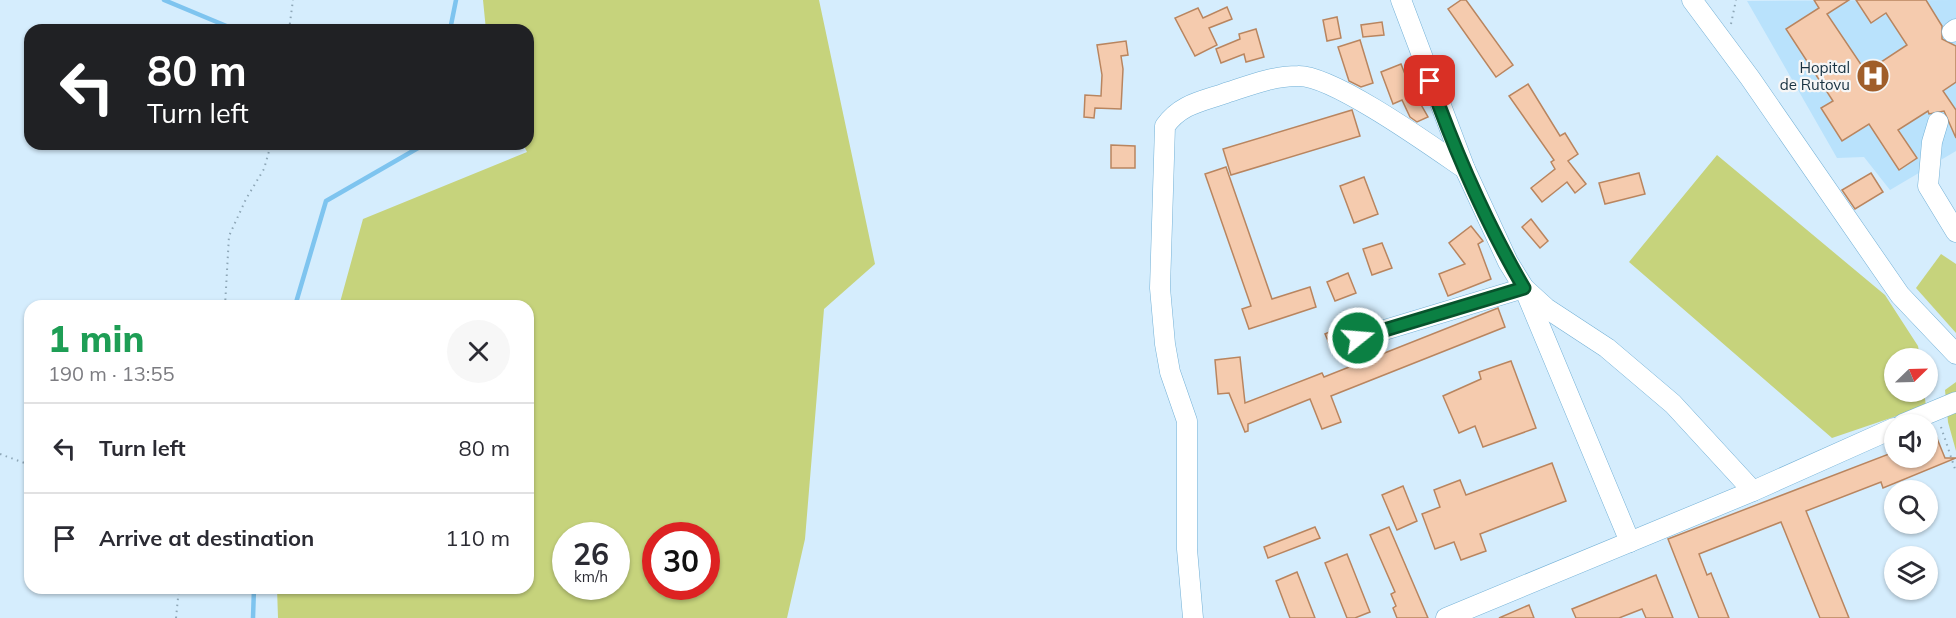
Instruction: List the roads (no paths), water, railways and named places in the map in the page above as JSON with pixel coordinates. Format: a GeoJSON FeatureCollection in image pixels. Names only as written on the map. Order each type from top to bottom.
{"type":"FeatureCollection","features":[{"type":"Feature","properties":{"kind":"street"},"geometry":{"type":"LineString","coordinates":[[1401,0],[1437,101],[1465,169],[1508,262],[1524,288],[1630,542]]}},
{"type":"Feature","properties":{"kind":"street"},"geometry":{"type":"LineString","coordinates":[[1692,0],[1750,78],[1900,295],[1956,354]]}},
{"type":"Feature","properties":{"kind":"street"},"geometry":{"type":"LineString","coordinates":[[1193,618],[1187,549],[1187,421],[1170,372],[1160,288],[1165,126],[1175,112],[1190,105],[1267,79],[1301,75],[1327,83],[1384,115],[1465,169]]}},
{"type":"Feature","properties":{"kind":"street"},"geometry":{"type":"LineString","coordinates":[[1938,122],[1932,142],[1928,186],[1956,232]]}},
{"type":"Feature","properties":{"kind":"street"},"geometry":{"type":"LineString","coordinates":[[1358,338],[1524,288]]}},
{"type":"Feature","properties":{"kind":"street"},"geometry":{"type":"LineString","coordinates":[[1524,288],[1546,308],[1607,348],[1673,404],[1753,491]]}},
{"type":"Feature","properties":{"kind":"street"},"geometry":{"type":"LineString","coordinates":[[1926,414],[1956,402]]}},
{"type":"Feature","properties":{"kind":"street"},"geometry":{"type":"LineString","coordinates":[[1446,618],[1753,491],[1884,432]]}},
{"type":"Feature","properties":{"kind":"waterway"},"geometry":{"type":"LineString","coordinates":[[164,0],[222,24]]}},
{"type":"Feature","properties":{"kind":"waterway"},"geometry":{"type":"LineString","coordinates":[[451,24],[456,0]]}},
{"type":"Feature","properties":{"kind":"waterway"},"geometry":{"type":"LineString","coordinates":[[297,300],[326,201],[415,150]]}},
{"type":"Feature","properties":{"kind":"waterway"},"geometry":{"type":"LineString","coordinates":[[253,618],[254,594]]}},
{"type":"Feature","properties":{"kind":"place","name":"Hopital de Rutovu"},"geometry":{"type":"Point","coordinates":[1873,76]}}]}
